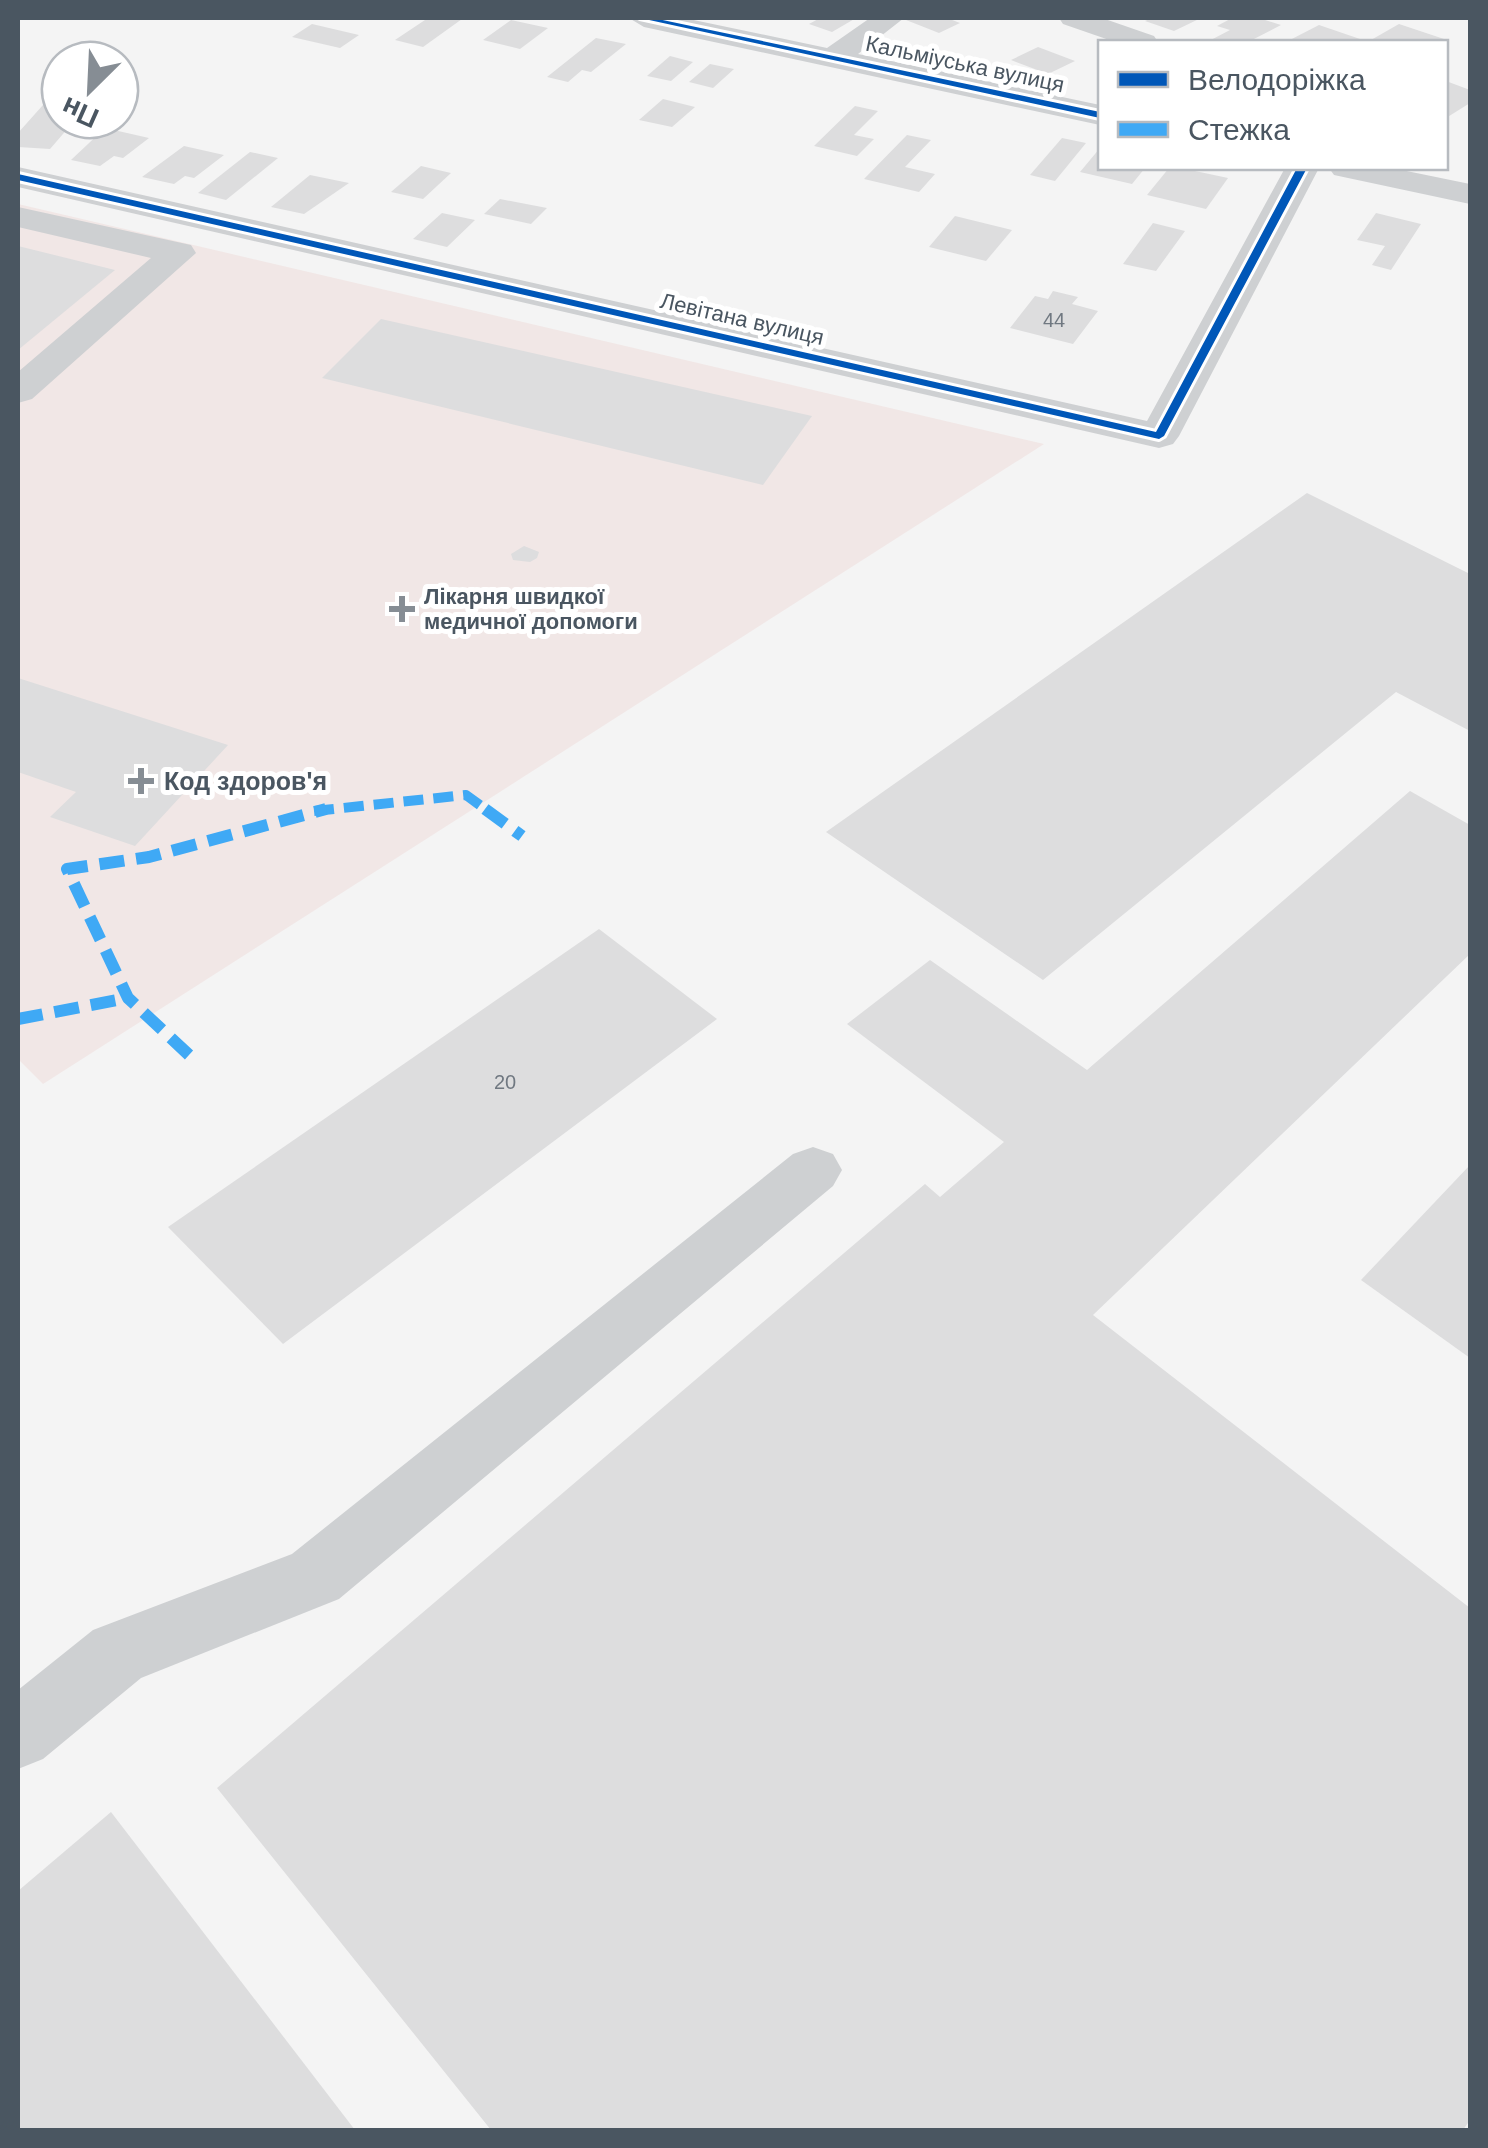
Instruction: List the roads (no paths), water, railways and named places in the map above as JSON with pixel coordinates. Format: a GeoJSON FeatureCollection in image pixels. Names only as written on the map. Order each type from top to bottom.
{"type":"FeatureCollection","features":[{"type":"Feature","properties":{"kind":"street","name":"Кальміуська вулиця"},"geometry":{"type":"LineString","coordinates":[[644,18],[1098,115]]}},
{"type":"Feature","properties":{"kind":"street"},"geometry":{"type":"LineString","coordinates":[[832,58],[890,18]]}},
{"type":"Feature","properties":{"kind":"street"},"geometry":{"type":"LineString","coordinates":[[1074,18],[1137,40]]}},
{"type":"Feature","properties":{"kind":"street","name":"Левітана вулиця"},"geometry":{"type":"LineString","coordinates":[[18,177],[1158,436],[1301,170]]}},
{"type":"Feature","properties":{"kind":"street"},"geometry":{"type":"LineString","coordinates":[[1356,170],[1470,194]]}},
{"type":"Feature","properties":{"kind":"street"},"geometry":{"type":"LineString","coordinates":[[18,217],[178,253],[18,391]]}},
{"type":"Feature","properties":{"kind":"street"},"geometry":{"type":"LineString","coordinates":[[18,1734],[117,1654],[315,1577],[813,1170]]}},
{"type":"Feature","properties":{"kind":"place","name":"Лікарня швидкої медичної допомоги"},"geometry":{"type":"Point","coordinates":[402,609]}},
{"type":"Feature","properties":{"kind":"place","name":"Код здоров'я"},"geometry":{"type":"Point","coordinates":[141,781]}}]}
